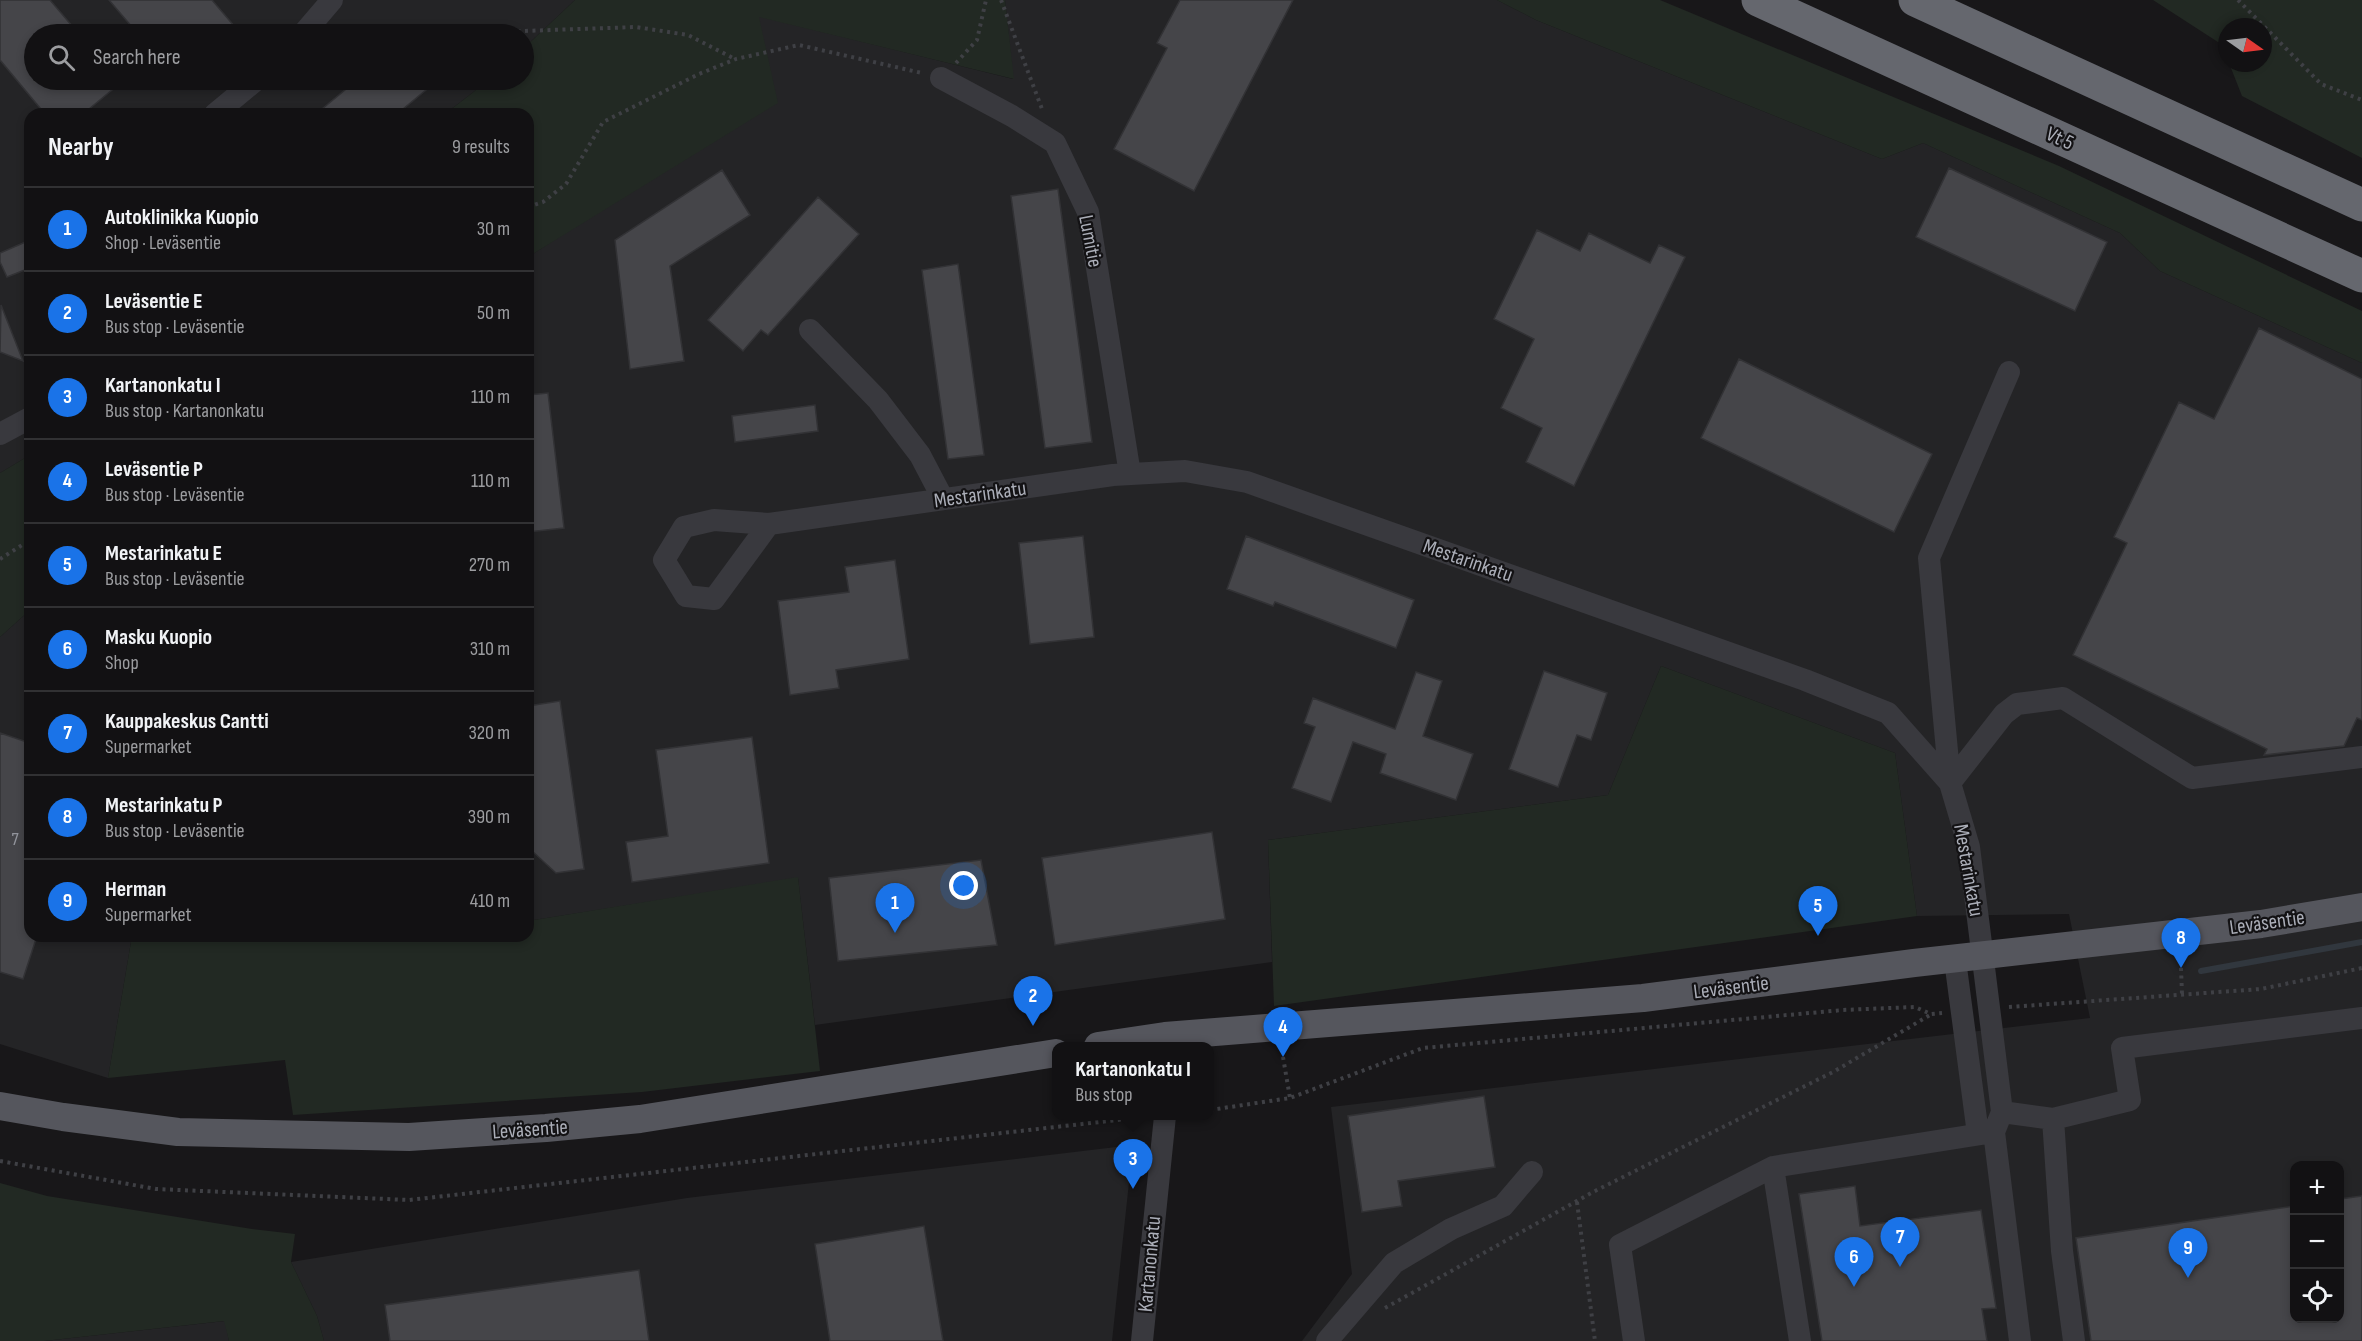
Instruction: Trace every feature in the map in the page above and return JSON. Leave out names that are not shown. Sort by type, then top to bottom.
[{"type":"highway","name":"Vt 5","points":[[1758,0],[2362,276]]},
{"type":"highway","points":[[1915,0],[2362,205]]},
{"type":"main road","name":"Leväsentie","points":[[1165,1041],[1643,998],[2261,924],[2362,907]]},
{"type":"main road","name":"Leväsentie","points":[[0,1106],[63,1118],[178,1132],[409,1137],[640,1119],[1052,1054]]},
{"type":"street","points":[[312,24],[332,0]]},
{"type":"street","points":[[941,78],[1012,116],[1055,143]]},
{"type":"street","points":[[222,108],[244,90]]},
{"type":"street","name":"Lumitie","points":[[1055,143],[1088,212],[1130,474]]},
{"type":"street","points":[[810,330],[878,400],[920,455],[943,500]]},
{"type":"street","points":[[1950,783],[1929,558],[2009,372]]},
{"type":"street","points":[[0,435],[24,421]]},
{"type":"street","name":"Mestarinkatu","points":[[769,524],[714,599],[687,596],[664,560],[684,527],[714,520],[769,524],[1130,474],[1185,471],[1247,482],[1805,680],[1888,713],[1950,783],[1969,847],[1968,958]]},
{"type":"street","points":[[1950,783],[2004,714],[2018,704],[2063,698],[2192,778],[2362,757]]},
{"type":"street","points":[[1968,958],[1989,1008],[1992,1126],[2020,1341]]},
{"type":"street","points":[[1968,958],[1961,1011],[1992,1126]]},
{"type":"street","points":[[1634,1341],[1620,1245],[1773,1167],[1992,1126],[2053,1119],[2130,1100],[2122,1048],[2362,1018]]},
{"type":"street","points":[[2053,1119],[2062,1251],[2074,1341]]},
{"type":"street","name":"Kartanonkatu","points":[[1142,1341],[1165,1120]]},
{"type":"street","points":[[1773,1167],[1800,1341]]},
{"type":"street","points":[[1327,1341],[1394,1263],[1451,1229],[1503,1206],[1532,1172]]},
{"type":"path","points":[[534,205],[543,202],[566,184],[603,122],[699,74],[736,59],[799,45],[941,78],[977,40],[986,0]]},
{"type":"path","points":[[1001,0],[1055,143]]},
{"type":"path","points":[[2238,0],[2321,84],[2362,100]]},
{"type":"path","points":[[534,31],[636,27],[688,35],[736,59]]},
{"type":"path","points":[[0,559],[24,544]]},
{"type":"path","points":[[2181,968],[2182,994]]},
{"type":"path","points":[[1989,1008],[2261,989],[2362,968]]},
{"type":"path","points":[[1214,1109],[1290,1098],[1423,1048],[1843,1010],[1915,1007],[1931,1014]]},
{"type":"path","points":[[1382,1310],[1577,1202],[1833,1072],[1931,1014],[1961,1011]]},
{"type":"path","points":[[1283,1057],[1290,1098]]},
{"type":"path","points":[[0,1161],[156,1189],[409,1200],[1119,1120]]},
{"type":"path","points":[[1577,1202],[1595,1341]]},
{"type":"shaded area","points":[[0,0],[575,0],[534,39],[534,24],[24,24],[24,90],[476,90],[453,108],[24,108],[24,459],[0,473]]},
{"type":"shaded area","points":[[575,0],[1005,0],[1014,79],[759,17],[778,103],[534,253],[534,108],[453,108],[476,90],[534,90],[534,39]]},
{"type":"shaded area","points":[[1005,0],[1497,0],[1536,20],[1882,159],[1923,143],[2120,233],[2160,271],[2362,363],[2362,1341],[1302,1341],[1352,1274],[1331,1107],[2090,1018],[2069,914],[1917,916],[1895,753],[1661,666],[1608,795],[1268,840],[1272,962],[815,1025],[798,878],[534,920],[534,253],[587,219],[758,16],[1013,79]]},
{"type":"shaded area","points":[[1497,0],[1660,0],[2059,166],[2362,311],[2362,363],[2160,271],[2120,233],[1923,143],[1882,159],[1536,20]]},
{"type":"shaded area","points":[[2153,0],[2362,0],[2362,158],[2242,96],[2233,72],[2272,72],[2272,18],[2218,18],[2218,42]]},
{"type":"shaded area","points":[[24,459],[24,615],[0,637],[0,473]]},
{"type":"shaded area","points":[[24,615],[24,942],[131,942],[108,1078],[0,1044],[0,637]]},
{"type":"shaded area","points":[[1661,666],[1895,753],[1917,916],[1274,1006],[1268,840],[1608,795]]},
{"type":"shaded area","points":[[798,877],[820,1071],[642,1092],[293,1115],[285,1060],[108,1078],[131,942],[534,942],[534,920]]},
{"type":"shaded area","points":[[1133,1145],[1112,1341],[324,1341],[317,1316],[291,1262],[687,1198]]},
{"type":"shaded area","points":[[0,1183],[47,1196],[295,1234],[291,1262],[317,1316],[324,1341],[229,1341],[224,1321],[44,1341],[0,1341]]},
{"type":"shaded area","points":[[225,1321],[229,1341],[44,1341]]},
{"type":"building","points":[[0,0],[50,0],[70,24],[24,24],[24,89],[0,60]]},
{"type":"building","points":[[109,0],[212,0],[232,24],[129,24]]},
{"type":"building","points":[[1180,0],[1293,0],[1194,191],[1114,149],[1167,48],[1157,43]]},
{"type":"building","points":[[25,90],[112,90],[90,108],[40,108]]},
{"type":"building","points":[[345,90],[426,90],[404,108],[323,108]]},
{"type":"building","points":[[1949,168],[2107,242],[2075,311],[1916,237]]},
{"type":"building","points":[[722,170],[750,215],[670,266],[684,361],[630,369],[615,240]]},
{"type":"building","points":[[1058,189],[1092,442],[1045,448],[1011,196]]},
{"type":"building","points":[[818,197],[859,234],[768,335],[761,330],[743,351],[708,320]]},
{"type":"building","points":[[1537,230],[1580,251],[1589,233],[1650,263],[1659,245],[1685,257],[1574,486],[1526,462],[1542,428],[1501,408],[1534,339],[1494,319]]},
{"type":"building","points":[[24,243],[24,270],[7,277],[0,262],[0,253]]},
{"type":"building","points":[[958,264],[984,455],[948,459],[922,270]]},
{"type":"building","points":[[1,305],[23,361],[0,352]]},
{"type":"building","points":[[2259,328],[2362,379],[2362,720],[2357,718],[2344,746],[2264,755],[2267,749],[2073,655],[2127,543],[2114,537],[2179,402],[2214,419]]},
{"type":"building","points":[[1739,359],[1932,454],[1894,532],[1701,438]]},
{"type":"building","points":[[548,393],[564,528],[534,531],[534,394]]},
{"type":"building","points":[[815,405],[818,431],[735,442],[732,416]]},
{"type":"building","points":[[1083,536],[1094,637],[1030,644],[1019,543]]},
{"type":"building","points":[[1246,536],[1414,600],[1396,648],[1275,602],[1273,606],[1227,589]]},
{"type":"building","points":[[895,560],[909,659],[836,670],[839,688],[790,695],[778,601],[849,592],[845,567]]},
{"type":"building","points":[[1544,671],[1607,693],[1591,740],[1577,735],[1558,787],[1509,769]]},
{"type":"building","points":[[1416,672],[1442,681],[1423,736],[1473,754],[1456,800],[1380,773],[1386,754],[1353,742],[1331,802],[1292,788],[1315,727],[1304,723],[1313,698],[1395,729]]},
{"type":"building","points":[[560,701],[584,869],[556,873],[534,853],[534,705]]},
{"type":"building","points":[[0,733],[24,741],[24,942],[35,942],[23,979],[0,972]]},
{"type":"building","points":[[752,737],[769,863],[632,882],[626,842],[668,836],[656,750]]},
{"type":"building","points":[[1212,832],[1225,919],[1055,945],[1042,858]]},
{"type":"building","points":[[981,860],[997,945],[838,961],[829,878]]},
{"type":"building","points":[[1484,1096],[1495,1167],[1398,1181],[1402,1206],[1362,1212],[1348,1116]]},
{"type":"building","points":[[1855,1186],[1860,1226],[1981,1210],[1996,1308],[1982,1309],[1987,1341],[1822,1341],[1799,1194]]},
{"type":"building","points":[[2362,1196],[2362,1341],[2091,1341],[2076,1238],[2290,1207],[2290,1323],[2344,1323],[2344,1198]]},
{"type":"building","points":[[924,1226],[943,1341],[830,1341],[815,1244]]},
{"type":"building","points":[[639,1270],[649,1341],[390,1341],[385,1305]]},
{"type":"waterway","points":[[2201,971],[2362,942]]},
{"type":"place","name":"Autoklinikka Kuopio","points":[[895,933]]},
{"type":"place","name":"Mestarinkatu E","points":[[1818,936]]},
{"type":"place","name":"Mestarinkatu P","points":[[2181,968]]},
{"type":"place","name":"Leväsentie E","points":[[1033,1026]]},
{"type":"place","name":"Leväsentie P","points":[[1283,1057]]},
{"type":"place","name":"Kartanonkatu I","points":[[1133,1189]]},
{"type":"place","name":"Kauppakeskus Cantti","points":[[1900,1267]]},
{"type":"place","name":"Herman","points":[[2188,1278]]},
{"type":"place","name":"Masku Kuopio","points":[[1854,1287]]}]
